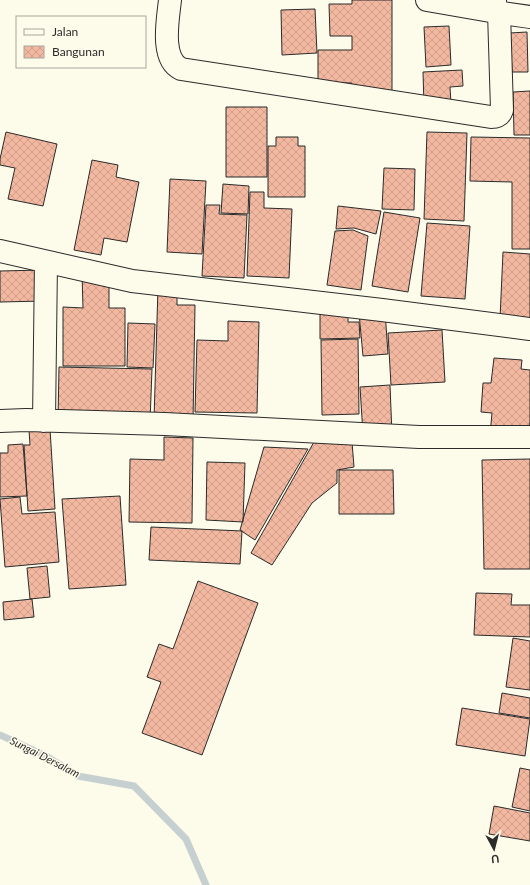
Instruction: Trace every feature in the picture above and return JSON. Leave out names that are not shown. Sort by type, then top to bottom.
[{"type":"street","points":[[170,0],[167,25],[167,45],[173,63],[181,70],[491,117],[497,117],[501,114],[502,110],[497,8]]},
{"type":"street","points":[[427,0],[497,8],[530,17]]},
{"type":"street","points":[[0,251],[132,281],[530,329]]},
{"type":"street","points":[[44,421],[46,262]]},
{"type":"street","points":[[0,421],[165,424],[419,437],[530,437]]},
{"type":"building","points":[[352,0],[392,0],[392,95],[352,94],[352,83],[318,83],[318,50],[352,50],[352,36],[330,36],[329,4],[352,4]]},
{"type":"building","points":[[315,9],[317,53],[282,55],[281,10]]},
{"type":"building","points":[[449,26],[451,65],[426,67],[424,27]]},
{"type":"building","points":[[527,32],[528,72],[512,72],[510,33]]},
{"type":"building","points":[[462,70],[463,86],[450,87],[451,104],[424,105],[423,72]]},
{"type":"building","points":[[530,91],[530,135],[514,135],[513,92]]},
{"type":"building","points":[[226,107],[267,107],[267,177],[226,177]]},
{"type":"building","points":[[6,132],[57,144],[43,206],[8,199],[15,168],[0,165]]},
{"type":"building","points":[[427,132],[467,133],[464,221],[424,219]]},
{"type":"building","points":[[276,137],[298,137],[298,146],[305,146],[305,197],[268,197],[268,146],[276,146]]},
{"type":"building","points":[[471,137],[530,138],[530,249],[512,249],[512,182],[470,181]]},
{"type":"building","points":[[92,160],[118,165],[116,177],[139,182],[127,242],[104,238],[101,255],[74,250]]},
{"type":"building","points":[[384,168],[415,169],[414,210],[382,209]]},
{"type":"building","points":[[170,179],[206,181],[202,254],[167,252]]},
{"type":"building","points":[[223,184],[249,186],[248,214],[221,213]]},
{"type":"building","points":[[250,192],[264,192],[264,208],[292,209],[289,278],[247,276]]},
{"type":"building","points":[[206,205],[220,205],[219,214],[247,215],[244,278],[202,276]]},
{"type":"building","points":[[338,206],[381,211],[376,234],[354,228],[336,229]]},
{"type":"building","points":[[384,212],[420,218],[408,292],[372,286]]},
{"type":"building","points":[[427,223],[470,226],[465,299],[421,296]]},
{"type":"building","points":[[353,230],[368,236],[361,290],[327,285],[335,231]]},
{"type":"building","points":[[503,252],[530,254],[530,321],[500,319]]},
{"type":"building","points":[[43,270],[44,301],[0,302],[0,271]]},
{"type":"building","points":[[82,274],[109,278],[109,308],[125,308],[125,366],[63,366],[63,307],[83,308]]},
{"type":"building","points":[[158,287],[177,288],[177,305],[195,305],[193,421],[154,420]]},
{"type":"building","points":[[320,309],[348,309],[348,322],[359,322],[360,338],[320,339]]},
{"type":"building","points":[[385,311],[388,354],[363,356],[359,313]]},
{"type":"building","points":[[228,321],[259,322],[257,413],[195,412],[197,340],[228,341]]},
{"type":"building","points":[[128,323],[155,324],[153,368],[127,367]]},
{"type":"building","points":[[442,330],[445,382],[391,385],[388,333]]},
{"type":"building","points":[[358,339],[359,414],[322,415],[321,340]]},
{"type":"building","points":[[494,358],[522,360],[521,369],[530,370],[529,436],[490,435],[492,413],[481,412],[483,383],[491,383]]},
{"type":"building","points":[[59,367],[152,369],[150,422],[58,419]]},
{"type":"building","points":[[390,385],[392,435],[363,434],[360,387]]},
{"type":"building","points":[[50,429],[55,509],[28,511],[24,445],[30,445],[29,430]]},
{"type":"building","points":[[164,437],[193,438],[192,523],[129,522],[130,459],[164,460]]},
{"type":"building","points":[[314,442],[352,442],[354,467],[337,470],[337,483],[312,503],[272,565],[251,553]]},
{"type":"building","points":[[23,444],[27,496],[0,497],[0,453],[8,453],[8,445]]},
{"type":"building","points":[[264,447],[308,449],[255,540],[240,530]]},
{"type":"building","points":[[530,459],[530,569],[484,569],[482,460]]},
{"type":"building","points":[[207,462],[245,463],[243,522],[206,520]]},
{"type":"building","points":[[339,470],[393,470],[394,514],[339,514]]},
{"type":"building","points":[[120,496],[126,585],[69,589],[62,499]]},
{"type":"building","points":[[20,497],[22,514],[55,512],[59,562],[5,567],[0,499]]},
{"type":"building","points":[[151,527],[242,531],[240,564],[149,560]]},
{"type":"building","points":[[47,566],[50,597],[30,599],[27,568]]},
{"type":"building","points":[[198,581],[258,603],[202,755],[142,733],[161,682],[147,677],[159,644],[173,649]]},
{"type":"building","points":[[476,593],[512,594],[511,605],[530,605],[530,637],[474,635]]},
{"type":"building","points":[[32,599],[34,617],[4,620],[3,602]]},
{"type":"building","points":[[513,638],[530,641],[530,690],[506,687]]},
{"type":"building","points":[[502,693],[530,698],[530,718],[499,713]]},
{"type":"building","points":[[462,708],[530,719],[525,756],[456,745]]},
{"type":"building","points":[[520,768],[530,770],[530,811],[512,807]]},
{"type":"building","points":[[494,806],[530,813],[530,841],[489,834]]},
{"type":"waterway","name":"Sungai Dersalam","points":[[0,735],[46,756],[78,776],[134,786],[186,839],[206,885]]}]
